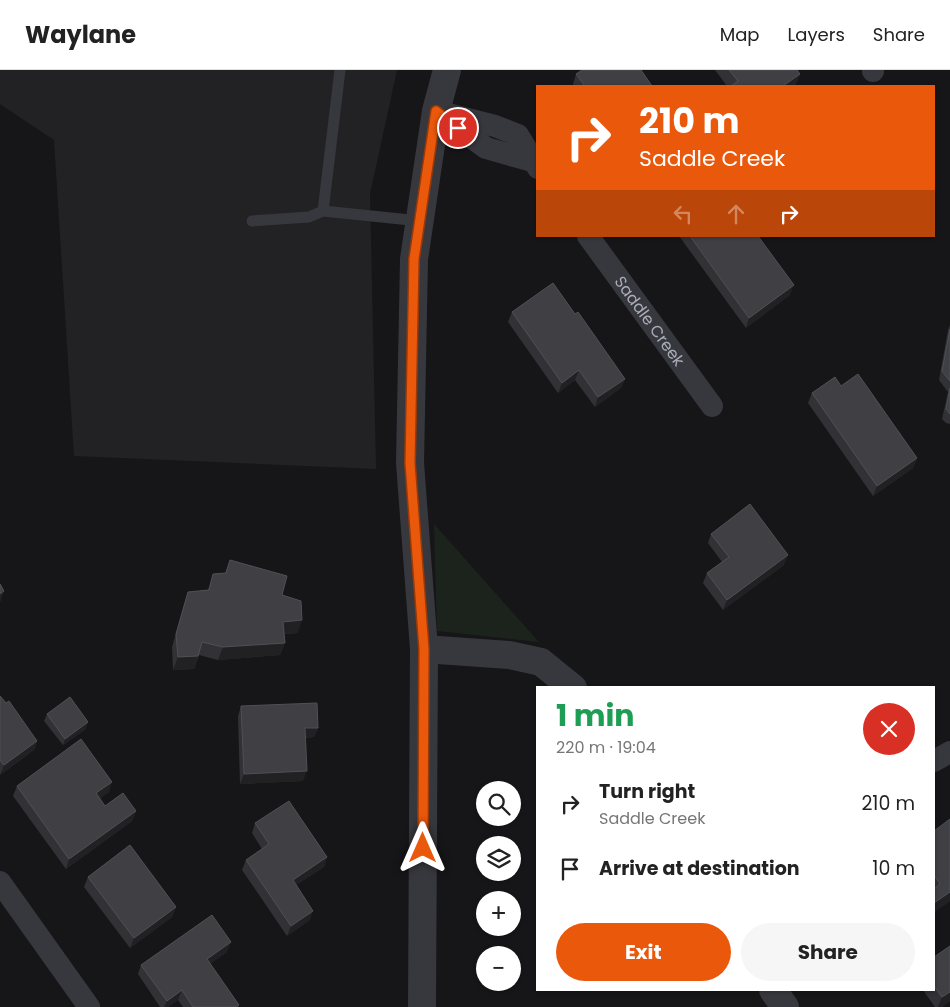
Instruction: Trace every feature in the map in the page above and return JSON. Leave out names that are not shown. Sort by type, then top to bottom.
[{"type":"street","points":[[422,1007],[424,649],[410,463],[414,259],[436,111],[447,70]]},
{"type":"street","points":[[436,111],[495,126],[518,135],[535,165]]},
{"type":"street","name":"Saddle Creek","points":[[589,237],[712,406]]},
{"type":"street","points":[[424,649],[509,655],[540,662],[570,686]]},
{"type":"street","points":[[935,760],[950,752]]},
{"type":"street","points":[[0,882],[89,1007]]},
{"type":"street","points":[[773,991],[785,1007]]},
{"type":"lane","points":[[323,211],[340,70]]},
{"type":"lane","points":[[252,221],[309,217],[323,211],[420,221]]},
{"type":"shaded area","points":[[0,70],[397,70],[370,194],[376,469],[74,456],[54,140],[0,104]]},
{"type":"shaded area","points":[[434,524],[539,642],[437,631]]},
{"type":"building","points":[[582,70],[641,70],[651,85],[584,85],[576,74]]},
{"type":"building","points":[[729,70],[797,70],[800,74],[784,85],[732,85],[738,81]]},
{"type":"building","points":[[691,237],[759,237],[794,285],[749,318]]},
{"type":"building","points":[[553,283],[575,314],[578,312],[625,379],[598,397],[579,370],[562,383],[512,312]]},
{"type":"building","points":[[950,329],[950,381],[942,371]]},
{"type":"building","points":[[858,374],[917,458],[877,486],[812,393],[835,377],[841,386]]},
{"type":"building","points":[[950,388],[950,414],[946,409]]},
{"type":"building","points":[[750,504],[788,555],[727,600],[707,573],[729,557],[711,534]]},
{"type":"building","points":[[230,560],[287,576],[282,595],[301,601],[302,620],[283,622],[285,643],[223,647],[202,642],[198,656],[178,657],[176,634],[188,592],[209,590],[213,574],[226,573]]},
{"type":"building","points":[[0,584],[4,591],[0,594]]},
{"type":"building","points":[[0,696],[6,703],[9,701],[37,741],[4,765],[0,760]]},
{"type":"building","points":[[70,697],[88,722],[65,739],[47,714]]},
{"type":"building","points":[[317,703],[318,728],[305,728],[307,771],[244,774],[241,706]]},
{"type":"building","points":[[81,739],[112,782],[96,793],[105,806],[123,793],[136,811],[69,859],[17,786]]},
{"type":"building","points":[[289,801],[327,857],[293,880],[313,911],[291,926],[246,860],[269,844],[255,823]]},
{"type":"building","points":[[950,819],[950,892],[935,902],[935,888],[940,884],[935,876],[935,830]]},
{"type":"building","points":[[130,845],[176,907],[134,938],[88,877]]},
{"type":"building","points":[[212,915],[231,942],[207,959],[239,1005],[236,1007],[193,1007],[182,990],[167,1001],[141,965]]},
{"type":"building","points":[[950,946],[950,992],[942,997],[935,987],[935,956]]},
{"type":"route","points":[[423,848],[424,649],[410,463],[414,259],[436,111],[458,128]]}]
